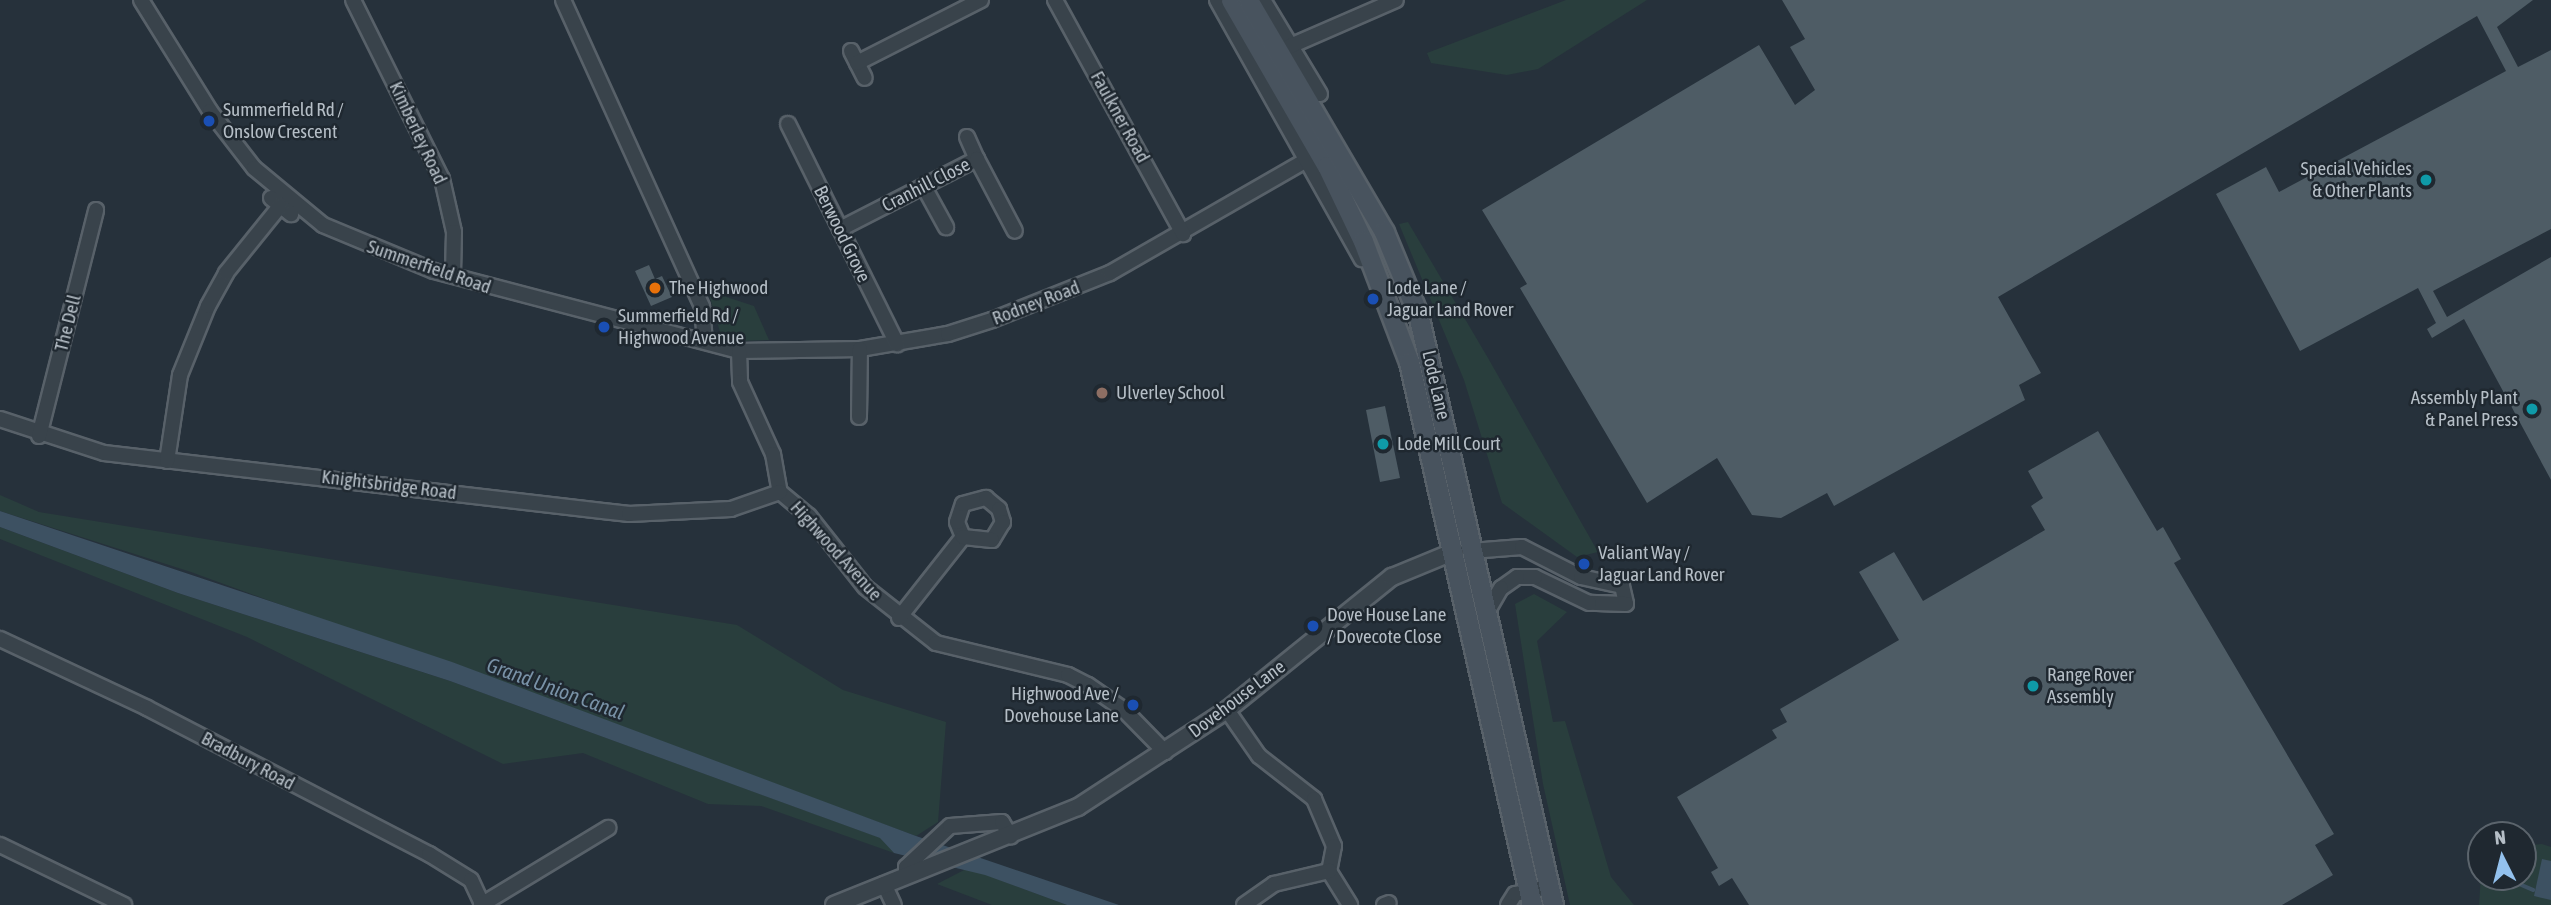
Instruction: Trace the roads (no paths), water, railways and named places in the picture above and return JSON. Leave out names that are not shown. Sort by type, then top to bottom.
[{"type":"main road","name":"Lode Lane","points":[[1231,0],[1278,51],[1372,263],[1409,362],[1463,551],[1486,614],[1541,897]]},
{"type":"main road","name":"Lode Lane","points":[[1248,0],[1384,232],[1418,314],[1463,551],[1541,897]]},
{"type":"street","name":"Summerfield Road","points":[[141,0],[217,120],[254,167],[290,200],[362,245],[676,339],[705,340],[739,351]]},
{"type":"street","name":"Kimberley Road","points":[[353,0],[442,180],[454,232],[453,273]]},
{"type":"street","points":[[563,0],[702,307],[705,340]]},
{"type":"street","points":[[865,78],[854,57],[981,0]]},
{"type":"street","name":"Faulkner Road","points":[[1055,0],[1183,234]]},
{"type":"street","name":"Lode Lane","points":[[1216,0],[1303,152],[1303,162],[1320,177],[1361,257],[1372,263]]},
{"type":"street","points":[[1263,0],[1278,51],[1320,94]]},
{"type":"street","points":[[1278,51],[1396,0]]},
{"type":"street","name":"Berwood Grove","points":[[788,124],[897,344]]},
{"type":"street","points":[[967,137],[977,159]]},
{"type":"street","name":"Cranhill Close","points":[[840,229],[977,159],[1015,231]]},
{"type":"street","name":"Rodney Road","points":[[739,351],[860,349],[948,334],[1055,297],[1183,234],[1303,162]]},
{"type":"street","points":[[924,187],[946,227]]},
{"type":"street","points":[[167,461],[180,375],[208,306],[226,272],[281,206]]},
{"type":"street","name":"The Dell","points":[[39,436],[96,210]]},
{"type":"street","points":[[859,417],[860,349]]},
{"type":"street","name":"Highwood Avenue","points":[[739,351],[740,382],[773,454],[780,492],[899,618],[953,649],[1068,674],[1124,710],[1165,752]]},
{"type":"street","name":"Knightsbridge Road","points":[[0,419],[39,436],[167,461],[629,514],[732,509],[780,492]]},
{"type":"street","points":[[899,618],[962,537]]},
{"type":"street","points":[[1463,551],[1522,547],[1581,577],[1622,586],[1626,604],[1589,603],[1535,576],[1517,577],[1501,588],[1486,614]]},
{"type":"street","name":"Dovehouse Lane","points":[[834,905],[1012,837],[1078,807],[1227,710],[1392,577],[1463,551]]},
{"type":"street","name":"Bradbury Road","points":[[0,639],[147,708],[429,854],[471,880],[481,903]]},
{"type":"street","points":[[1227,710],[1259,756],[1314,799],[1334,846],[1329,871],[1350,905]]},
{"type":"street","points":[[906,876],[906,867],[920,858],[946,828],[1002,822],[1012,837]]},
{"type":"street","points":[[481,903],[519,885],[608,828]]},
{"type":"street","points":[[0,845],[124,905]]},
{"type":"street","points":[[1253,902],[1274,884],[1329,871]]},
{"type":"street","points":[[884,884],[894,905]]},
{"type":"street","points":[[1508,905],[1515,894],[1541,897]]},
{"type":"water","points":[[0,511],[452,662],[916,836],[1119,905],[1067,905],[985,875],[894,853],[880,838],[450,681],[178,593],[0,527]]},
{"type":"water","points":[[2542,859],[2551,861],[2551,900],[2534,896]]},
{"type":"place","name":"Summerfield Rd / Onslow Crescent","points":[[209,121]]},
{"type":"place","name":"Special Vehicles & Other Plants","points":[[2426,180]]},
{"type":"place","name":"The Highwood","points":[[655,288]]},
{"type":"place","name":"Lode Lane / Jaguar Land Rover","points":[[1373,299]]},
{"type":"place","name":"Summerfield Rd / Highwood Avenue","points":[[604,327]]},
{"type":"place","name":"Ulverley School","points":[[1102,393]]},
{"type":"place","name":"Assembly Plant & Panel Press","points":[[2532,409]]},
{"type":"place","name":"Lode Mill Court","points":[[1383,444]]},
{"type":"place","name":"Valiant Way / Jaguar Land Rover","points":[[1584,564]]},
{"type":"place","name":"Dove House Lane / Dovecote Close","points":[[1313,626]]},
{"type":"place","name":"Range Rover Assembly","points":[[2033,686]]},
{"type":"place","name":"Highwood Ave / Dovehouse Lane","points":[[1133,705]]},
{"type":"water label","name":"Grand Union Canal","points":[[556,688]]}]
